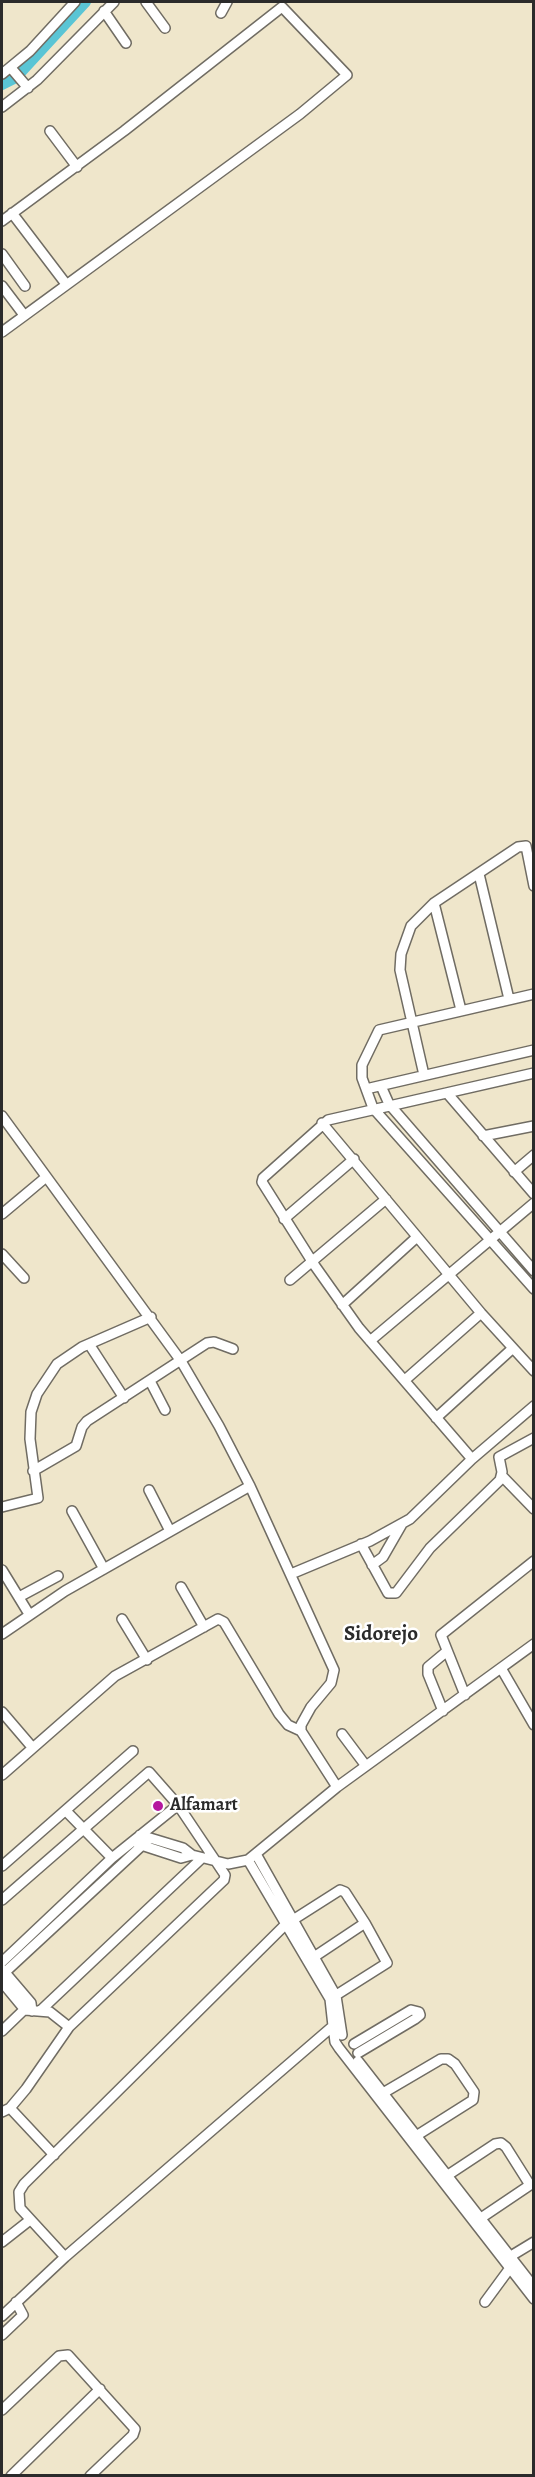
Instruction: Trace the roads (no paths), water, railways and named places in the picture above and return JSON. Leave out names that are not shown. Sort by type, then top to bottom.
[{"type":"street","points":[[2,74],[11,69],[30,51],[75,2]]},
{"type":"street","points":[[2,107],[114,2]]},
{"type":"street","points":[[146,2],[165,28]]},
{"type":"street","points":[[222,13],[227,2]]},
{"type":"street","points":[[2,221],[76,167],[279,4],[346,73],[347,78],[2,332]]},
{"type":"street","points":[[105,11],[126,43]]},
{"type":"street","points":[[11,69],[26,86]]},
{"type":"street","points":[[50,131],[76,167]]},
{"type":"street","points":[[12,213],[66,284]]},
{"type":"street","points":[[2,254],[25,286]]},
{"type":"street","points":[[2,286],[24,315]]},
{"type":"street","points":[[424,1075],[414,1022],[400,970],[401,954],[411,926],[434,903],[479,874],[506,853],[530,846],[534,886]]},
{"type":"street","points":[[479,874],[509,999]]},
{"type":"street","points":[[434,903],[460,1010]]},
{"type":"street","points":[[534,994],[460,1010],[376,1033],[362,1065],[366,1089],[373,1108],[534,1289]]},
{"type":"street","points":[[366,1089],[534,1050]]},
{"type":"street","points":[[472,1458],[370,1341],[342,1305],[284,1219],[264,1186],[263,1178],[322,1123],[389,1104],[534,1073]]},
{"type":"street","points":[[381,1086],[389,1104],[534,1271]]},
{"type":"street","points":[[447,1093],[534,1194]]},
{"type":"street","points":[[2,1116],[45,1178],[149,1314],[181,1361],[219,1426],[250,1486],[334,1670],[331,1683],[302,1720],[301,1731]]},
{"type":"street","points":[[322,1123],[481,1313],[534,1371]]},
{"type":"street","points":[[483,1136],[534,1126]]},
{"type":"street","points":[[514,1172],[534,1155]]},
{"type":"street","points":[[284,1219],[354,1159]]},
{"type":"street","points":[[2,1214],[45,1178]]},
{"type":"street","points":[[290,1280],[386,1199]]},
{"type":"street","points":[[370,1341],[534,1203]]},
{"type":"street","points":[[342,1305],[417,1237]]},
{"type":"street","points":[[2,1254],[24,1278]]},
{"type":"street","points":[[405,1380],[481,1313]]},
{"type":"street","points":[[2,1507],[38,1498],[30,1439],[31,1412],[38,1394],[57,1364],[90,1344],[149,1314]]},
{"type":"street","points":[[33,1471],[76,1446],[82,1427],[87,1421],[207,1343],[214,1342],[233,1349]]},
{"type":"street","points":[[90,1344],[124,1398]]},
{"type":"street","points":[[436,1418],[513,1348]]},
{"type":"street","points":[[150,1381],[165,1410]]},
{"type":"street","points":[[291,1574],[403,1523],[427,1505],[472,1458],[534,1406]]},
{"type":"street","points":[[500,1457],[534,1438]]},
{"type":"street","points":[[491,1442],[500,1457],[502,1476],[534,1509]]},
{"type":"street","points":[[361,1544],[388,1593],[396,1593],[430,1548],[502,1476]]},
{"type":"street","points":[[2,1634],[65,1591],[250,1486]]},
{"type":"street","points":[[148,1490],[170,1532]]},
{"type":"street","points":[[72,1511],[104,1569]]},
{"type":"street","points":[[372,1565],[383,1557],[403,1523]]},
{"type":"street","points":[[465,1695],[441,1635],[444,1630],[534,1561]]},
{"type":"street","points":[[2,1570],[29,1614]]},
{"type":"street","points":[[19,1597],[58,1576]]},
{"type":"street","points":[[181,1587],[204,1627]]},
{"type":"street","points":[[122,1619],[147,1660]]},
{"type":"street","points":[[2,1772],[112,1678],[221,1619],[279,1714],[288,1725],[301,1731],[337,1787]]},
{"type":"street","points":[[141,1840],[183,1859],[192,1856],[233,1864],[252,1857],[337,1787],[534,1644]]},
{"type":"street","points":[[443,1710],[428,1667],[446,1652]]},
{"type":"street","points":[[501,1668],[534,1725]]},
{"type":"street","points":[[2,1712],[32,1748]]},
{"type":"street","points":[[342,1734],[366,1766]]},
{"type":"street","points":[[2,1866],[133,1751]]},
{"type":"street","points":[[2,1900],[149,1772],[178,1805],[225,1875],[224,1880],[69,2027],[26,2089],[6,2110],[54,2155]]},
{"type":"street","points":[[2,1962],[178,1805]]},
{"type":"street","points":[[66,1811],[112,1858]]},
{"type":"street","points":[[69,2027],[50,2012],[32,2009],[2,1975],[104,1872],[112,1858],[141,1840],[173,1845],[186,1850],[192,1856]]},
{"type":"street","points":[[170,1855],[173,1845]]},
{"type":"street","points":[[252,1857],[333,1997]]},
{"type":"street","points":[[2,2031],[32,2009],[202,1858]]},
{"type":"street","points":[[65,2257],[20,2208],[19,2192],[289,1923],[340,1890],[345,1892],[365,1923],[387,1963],[333,1997]]},
{"type":"street","points":[[289,1923],[314,1958],[333,1997],[335,2042],[356,2056]]},
{"type":"street","points":[[314,1958],[365,1923]]},
{"type":"street","points":[[411,2010],[419,2012],[420,2015],[416,2019],[356,2056],[411,2010]]},
{"type":"street","points":[[336,2032],[356,2056],[379,2096],[534,2299]]},
{"type":"street","points":[[2,2316],[65,2257],[336,2032]]},
{"type":"street","points":[[379,2096],[441,2059],[448,2059],[455,2064],[474,2092],[473,2100],[416,2136]]},
{"type":"street","points":[[379,2096],[416,2136],[443,2178],[481,2218],[508,2262],[534,2287]]},
{"type":"street","points":[[443,2178],[495,2144],[501,2143],[506,2147],[530,2185],[481,2218]]},
{"type":"street","points":[[2,2242],[30,2220]]},
{"type":"street","points":[[485,2302],[508,2262],[534,2242]]},
{"type":"street","points":[[2,2335],[23,2315],[16,2302]]},
{"type":"street","points":[[2,2410],[63,2354],[68,2355],[135,2429],[133,2435],[90,2475]]},
{"type":"street","points":[[11,2475],[100,2389]]},
{"type":"waterway","points":[[2,85],[16,78],[86,2]]},
{"type":"place","name":"Alfamart","points":[[158,1806]]},
{"type":"district","name":"Sidorejo","points":[[381,1635]]}]
